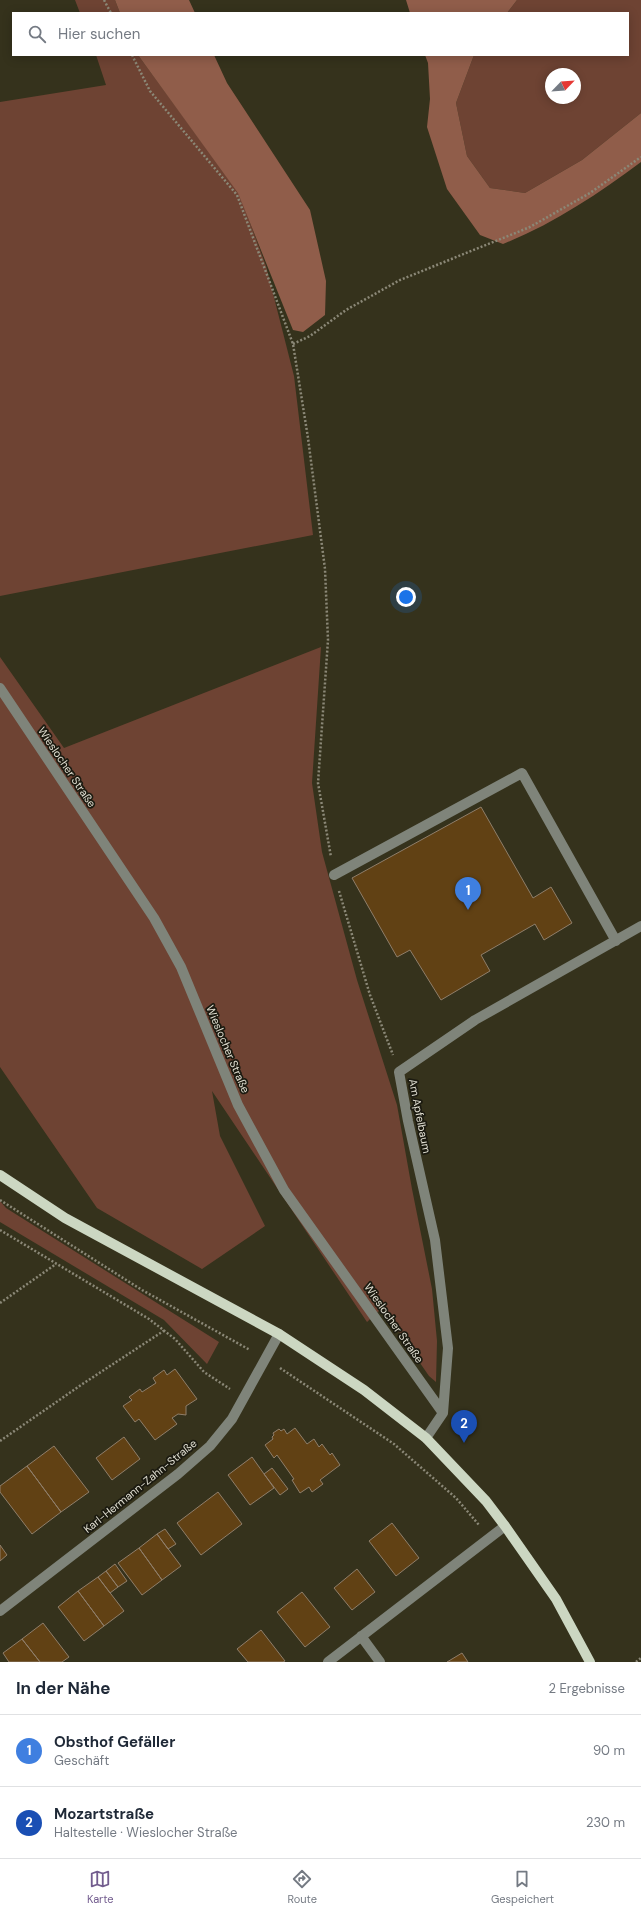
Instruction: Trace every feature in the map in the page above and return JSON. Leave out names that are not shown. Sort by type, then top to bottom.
[{"type":"main road","points":[[0,1175],[66,1218],[279,1334],[364,1390],[426,1438],[481,1495],[505,1526],[556,1599],[590,1662]]},
{"type":"street","name":"Wieslocher Straße","points":[[0,688],[154,918],[181,967],[238,1105],[284,1190],[443,1413]]},
{"type":"street","points":[[334,875],[522,773],[616,941]]},
{"type":"street","name":"Am Apfelbaum","points":[[426,1438],[443,1413],[448,1348],[435,1240],[408,1121],[399,1072],[475,1020],[641,926]]},
{"type":"street","name":"Karl-Hermann-Zahn-Straße","points":[[0,1611],[178,1474],[210,1446],[232,1419],[279,1334]]},
{"type":"street","points":[[328,1662],[505,1526]]},
{"type":"street","points":[[360,1636],[380,1662]]},
{"type":"path","points":[[104,0],[110,12]]},
{"type":"path","points":[[132,56],[150,91],[237,195],[293,344],[308,438],[325,569],[328,640],[318,783],[334,875],[370,995],[399,1072]]},
{"type":"path","points":[[293,344],[310,336],[346,310],[400,280],[530,227],[590,193],[641,158]]},
{"type":"path","points":[[0,1200],[142,1290],[266,1359],[394,1444],[456,1498],[490,1538]]},
{"type":"path","points":[[0,1230],[165,1330],[175,1339],[204,1372],[244,1398]]},
{"type":"path","points":[[0,1303],[56,1264]]},
{"type":"path","points":[[0,1441],[80,1385],[165,1330]]},
{"type":"path","points":[[636,1662],[641,1658]]},
{"type":"shaded area","points":[[75,0],[115,0],[120,12],[80,12]]},
{"type":"shaded area","points":[[115,0],[189,0],[195,12],[120,12]]},
{"type":"shaded area","points":[[406,0],[517,0],[508,12],[410,12]]},
{"type":"shaded area","points":[[517,0],[641,0],[641,113],[582,160],[525,193],[490,188],[467,156],[456,103],[474,56],[629,56],[629,12],[508,12]]},
{"type":"shaded area","points":[[96,56],[139,56],[239,193],[266,266],[294,376],[313,535],[0,596],[0,102],[106,85]]},
{"type":"shaded area","points":[[139,56],[214,56],[227,83],[310,210],[326,281],[325,315],[303,332],[293,330],[238,193]]},
{"type":"shaded area","points":[[425,56],[474,56],[456,103],[467,156],[490,188],[525,193],[582,160],[641,113],[641,162],[575,208],[522,236],[503,244],[480,235],[447,189],[427,127],[430,99],[428,63]]},
{"type":"shaded area","points":[[321,647],[312,783],[322,852],[357,980],[397,1105],[432,1289],[437,1341],[436,1382],[429,1376],[382,1308],[367,1322],[212,1091],[220,1136],[265,1226],[202,1269],[97,1208],[0,1067],[0,657],[64,748]]},
{"type":"shaded area","points":[[0,1201],[6,1208],[219,1342],[207,1364],[164,1320],[0,1222]]},
{"type":"building","points":[[481,807],[533,898],[551,887],[572,923],[544,940],[535,924],[481,955],[490,971],[441,1000],[410,950],[397,957],[352,878]]},
{"type":"building","points":[[175,1369],[197,1399],[186,1406],[186,1415],[178,1414],[172,1418],[177,1424],[155,1440],[139,1419],[135,1422],[123,1406],[132,1400],[129,1397],[140,1389],[142,1392],[156,1383],[153,1378],[164,1370],[167,1375]]},
{"type":"building","points":[[295,1428],[307,1444],[314,1439],[319,1447],[322,1444],[330,1455],[332,1453],[340,1465],[320,1480],[323,1484],[312,1492],[309,1487],[300,1493],[292,1480],[294,1479],[277,1455],[274,1458],[265,1445],[273,1439],[273,1433],[279,1429],[281,1431],[284,1429],[287,1434]]},
{"type":"building","points":[[124,1437],[140,1459],[112,1480],[96,1458]]},
{"type":"building","points":[[54,1446],[89,1492],[61,1512],[27,1466]]},
{"type":"building","points":[[252,1457],[274,1488],[250,1505],[228,1475]]},
{"type":"building","points":[[27,1466],[61,1512],[32,1534],[0,1492],[0,1486]]},
{"type":"building","points":[[272,1468],[288,1489],[280,1495],[264,1474]]},
{"type":"building","points":[[218,1492],[242,1524],[201,1555],[177,1523]]},
{"type":"building","points":[[392,1523],[419,1558],[396,1576],[369,1541]]},
{"type":"building","points":[[165,1529],[176,1544],[168,1549],[157,1534]]},
{"type":"building","points":[[157,1534],[181,1566],[162,1580],[139,1548]]},
{"type":"building","points":[[0,1545],[7,1555],[0,1561]]},
{"type":"building","points":[[139,1548],[162,1580],[142,1595],[118,1563]]},
{"type":"building","points":[[115,1564],[127,1581],[118,1587],[106,1571]]},
{"type":"building","points":[[357,1569],[375,1592],[352,1610],[334,1588]]},
{"type":"building","points":[[106,1571],[118,1587],[110,1593],[98,1577]]},
{"type":"building","points":[[98,1577],[124,1611],[104,1626],[78,1591]]},
{"type":"building","points":[[78,1591],[104,1626],[84,1641],[58,1607]]},
{"type":"building","points":[[302,1592],[330,1627],[305,1647],[277,1612]]},
{"type":"building","points":[[43,1623],[69,1657],[62,1662],[40,1662],[22,1639]]},
{"type":"building","points":[[261,1630],[285,1661],[248,1662],[237,1649]]},
{"type":"building","points":[[22,1639],[40,1662],[9,1662],[3,1653]]},
{"type":"building","points":[[462,1653],[468,1662],[447,1662]]},
{"type":"place","name":"Obsthof Gefäller","points":[[468,910]]},
{"type":"place","name":"Mozartstraße","points":[[464,1443]]}]
